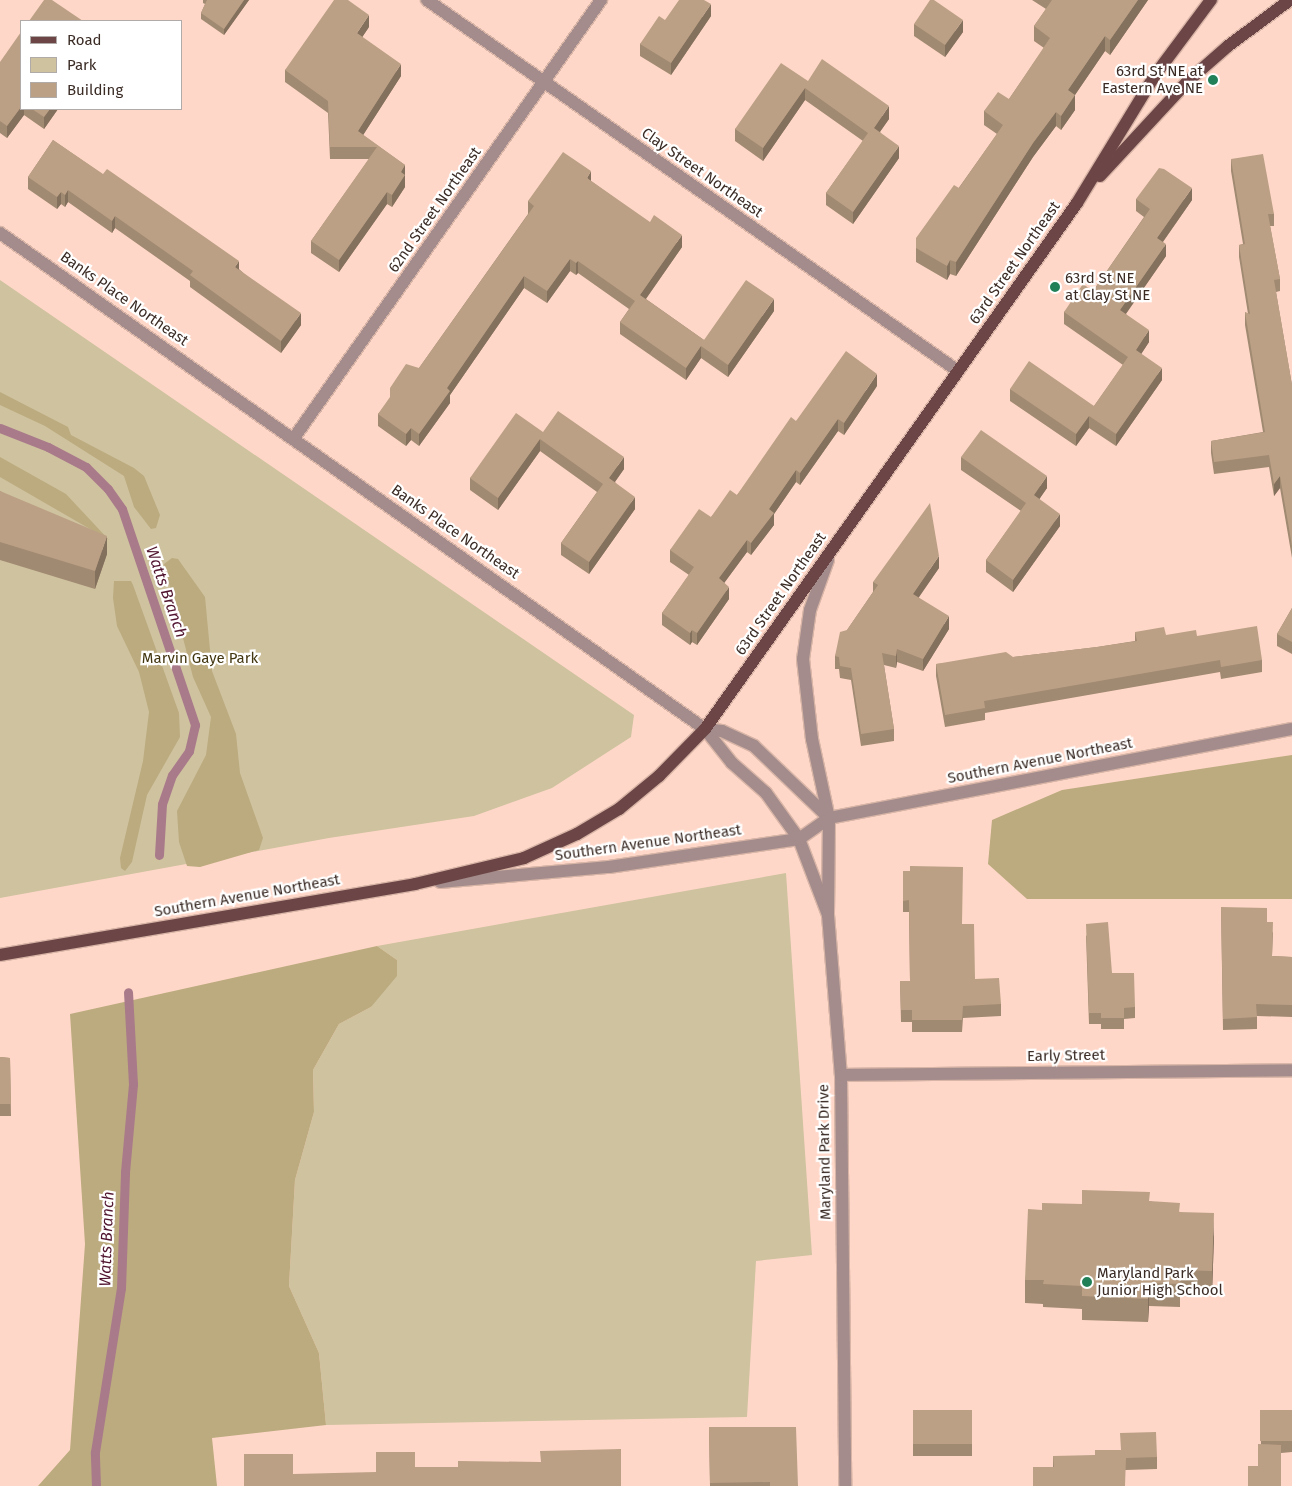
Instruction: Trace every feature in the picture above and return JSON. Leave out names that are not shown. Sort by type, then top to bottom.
[{"type":"main road","name":"63rd Street Northeast","points":[[415,884],[524,858],[577,834],[619,808],[659,776],[705,729],[1077,203],[1155,75],[1211,0]]},
{"type":"main road","name":"63rd Street Northeast","points":[[1077,203],[1187,82],[1228,46],[1290,0]]},
{"type":"main road","name":"Southern Avenue Northeast","points":[[0,955],[415,884]]},
{"type":"street","name":"Clay Street Northeast","points":[[427,0],[958,371]]},
{"type":"street","name":"62nd Street Northeast","points":[[294,438],[601,0]]},
{"type":"street","name":"Banks Place Northeast","points":[[0,232],[705,729],[732,763],[766,793],[799,839],[828,915]]},
{"type":"street","name":"Maryland Park Drive","points":[[833,548],[810,610],[803,659],[812,739],[829,818],[828,915],[841,1075],[845,1486]]},
{"type":"street","points":[[705,729],[722,732],[754,746],[829,818]]},
{"type":"street","name":"Southern Avenue Northeast","points":[[415,884],[609,867],[799,839],[829,818],[1292,729]]},
{"type":"street","name":"Early Street","points":[[841,1075],[1292,1070]]},
{"type":"green space","name":"Marvin Gaye Park","points":[[0,280],[634,715],[631,737],[552,788],[474,816],[329,838],[0,898]]},
{"type":"green space","points":[[0,392],[68,427],[71,435],[134,468],[144,476],[160,515],[156,528],[151,529],[134,507],[124,476],[45,426],[0,405]]},
{"type":"green space","points":[[0,457],[66,494],[109,540],[0,477]]},
{"type":"green space","points":[[172,558],[178,559],[205,597],[212,671],[236,734],[240,773],[263,838],[259,850],[200,867],[187,866],[179,842],[177,811],[206,755],[211,717],[193,677],[164,564]]},
{"type":"green space","points":[[114,581],[131,581],[133,585],[179,713],[180,737],[147,795],[132,862],[125,871],[121,868],[120,858],[143,761],[149,712],[139,672],[117,626],[113,598]]},
{"type":"green space","points":[[1292,755],[1292,899],[1027,899],[988,864],[992,820],[1062,790]]},
{"type":"green space","points":[[786,873],[812,1255],[756,1261],[747,1417],[326,1425],[319,1353],[289,1286],[295,1180],[314,1112],[313,1070],[339,1024],[371,1007],[397,960],[377,946]]},
{"type":"green space","points":[[377,946],[397,960],[397,976],[371,1007],[339,1024],[313,1070],[314,1112],[295,1180],[289,1286],[319,1353],[326,1425],[212,1438],[217,1486],[38,1486],[70,1450],[85,1244],[70,1014]]},
{"type":"building","points":[[44,0],[52,0],[82,20],[30,20]]},
{"type":"building","points":[[207,0],[244,0],[224,29],[201,13]]},
{"type":"building","points":[[334,0],[348,0],[369,15],[357,33],[401,64],[358,131],[405,165],[401,172],[405,175],[392,195],[387,192],[339,260],[311,241],[377,147],[330,147],[328,101],[285,70]]},
{"type":"building","points":[[679,0],[704,0],[711,4],[671,63],[640,44],[659,16],[665,20]]},
{"type":"building","points":[[930,0],[934,0],[963,20],[945,45],[914,24]]},
{"type":"building","points":[[1052,0],[1138,0],[1110,40],[1105,36],[1068,90],[1075,95],[1061,116],[1056,112],[1033,143],[956,262],[950,260],[947,266],[916,248],[916,238],[954,185],[959,188],[1003,125],[984,111],[998,92],[1009,99],[1050,38],[1034,26]]},
{"type":"building","points":[[20,33],[20,108],[7,126],[0,121],[0,62]]},
{"type":"building","points":[[822,59],[889,106],[874,128],[899,146],[853,212],[826,193],[868,133],[805,88],[763,148],[735,129],[781,63],[808,81]]},
{"type":"building","points":[[34,110],[49,110],[44,117]]},
{"type":"building","points":[[53,140],[103,174],[107,169],[156,203],[239,261],[235,267],[301,313],[281,341],[190,275],[193,271],[115,216],[112,221],[68,190],[65,195],[61,192],[57,197],[28,177]]},
{"type":"building","points":[[563,152],[591,171],[587,178],[650,222],[654,215],[682,235],[640,295],[704,340],[746,280],[774,299],[728,365],[701,346],[686,368],[620,322],[635,301],[578,261],[576,263],[570,259],[547,291],[524,276],[447,388],[450,391],[419,434],[411,428],[406,434],[378,414],[390,397],[390,388],[406,364],[419,368],[534,206],[528,201]]},
{"type":"building","points":[[1263,154],[1274,214],[1268,214],[1280,279],[1274,280],[1292,385],[1292,546],[1280,476],[1274,484],[1269,455],[1214,462],[1211,441],[1265,432],[1245,312],[1250,314],[1239,245],[1245,244],[1231,159]]},
{"type":"building","points":[[1159,168],[1164,169],[1192,188],[1157,238],[1166,244],[1120,310],[1149,330],[1136,350],[1162,368],[1116,434],[1089,416],[1076,434],[1010,389],[1029,361],[1094,406],[1128,357],[1064,312],[1083,284],[1093,291],[1150,209],[1136,199]]},
{"type":"building","points":[[846,351],[877,374],[844,423],[838,419],[800,473],[796,470],[769,509],[774,513],[751,543],[747,540],[719,578],[729,587],[697,633],[692,630],[690,633],[662,613],[694,567],[670,550],[699,509],[711,517],[730,490],[737,495],[791,417],[796,421]]},
{"type":"building","points":[[558,411],[624,457],[609,478],[635,497],[589,562],[561,543],[603,484],[540,439],[498,498],[470,478],[516,413],[543,432]]},
{"type":"building","points":[[981,430],[1047,476],[1034,495],[1060,514],[1013,580],[986,560],[1026,503],[961,457]]},
{"type":"building","points":[[0,491],[107,536],[95,571],[0,542]]},
{"type":"building","points":[[930,503],[939,556],[913,594],[949,616],[923,659],[897,649],[896,656],[882,653],[894,729],[861,734],[851,668],[840,666],[839,657],[835,656],[840,632],[847,630],[878,585],[873,582]]},
{"type":"building","points":[[1292,608],[1292,642],[1277,634]]},
{"type":"building","points":[[1257,626],[1262,660],[1221,667],[1220,660],[984,701],[985,708],[945,715],[936,664],[1006,652],[1013,657],[1137,641],[1135,632],[1164,627],[1166,635],[1196,630],[1197,636]]},
{"type":"building","points":[[910,866],[963,867],[962,924],[974,924],[975,979],[999,978],[1001,1004],[963,1006],[962,1020],[912,1020],[912,1010],[901,1010],[900,981],[910,981],[909,900],[903,901],[903,871],[910,871]]},
{"type":"building","points":[[1221,907],[1267,908],[1267,922],[1273,922],[1272,956],[1292,957],[1292,1005],[1256,1004],[1257,1017],[1223,1019]]},
{"type":"building","points":[[1108,922],[1112,973],[1134,973],[1135,1007],[1124,1008],[1124,1018],[1101,1018],[1101,1013],[1089,1013],[1086,924]]},
{"type":"building","points":[[0,1057],[10,1058],[11,1104],[0,1104]]},
{"type":"building","points":[[1082,1190],[1150,1192],[1149,1201],[1180,1203],[1179,1212],[1214,1213],[1212,1271],[1180,1270],[1180,1284],[1149,1283],[1148,1299],[1082,1296],[1082,1286],[1043,1284],[1044,1280],[1025,1280],[1028,1209],[1042,1210],[1042,1203],[1082,1204]]},
{"type":"building","points":[[913,1410],[972,1410],[972,1444],[913,1444]]},
{"type":"building","points":[[1260,1410],[1292,1410],[1292,1441],[1260,1441]]},
{"type":"building","points":[[709,1427],[796,1427],[798,1486],[770,1486],[770,1482],[710,1483]]},
{"type":"building","points":[[1156,1432],[1157,1457],[1126,1458],[1125,1486],[1033,1486],[1033,1467],[1054,1467],[1053,1456],[1095,1455],[1095,1450],[1121,1450],[1120,1433]]},
{"type":"building","points":[[1258,1444],[1281,1445],[1281,1486],[1248,1486],[1248,1466],[1258,1466]]},
{"type":"building","points":[[621,1449],[621,1486],[244,1486],[244,1454],[293,1454],[293,1474],[376,1472],[376,1452],[415,1452],[415,1467],[458,1467],[458,1461],[541,1462],[540,1451]]},
{"type":"waterway","name":"Watts Branch","points":[[0,428],[48,447],[86,467],[108,489],[122,509],[195,725],[189,751],[172,775],[162,804],[159,855]]},
{"type":"waterway","name":"Watts Branch","points":[[96,1486],[95,1452],[121,1288],[125,1172],[133,1084],[128,992]]},
{"type":"place","name":"63rd St NE at Eastern Ave NE","points":[[1213,80]]},
{"type":"place","name":"63rd St NE at Clay St NE","points":[[1055,287]]},
{"type":"place","name":"Maryland Park Junior High School","points":[[1087,1282]]}]
